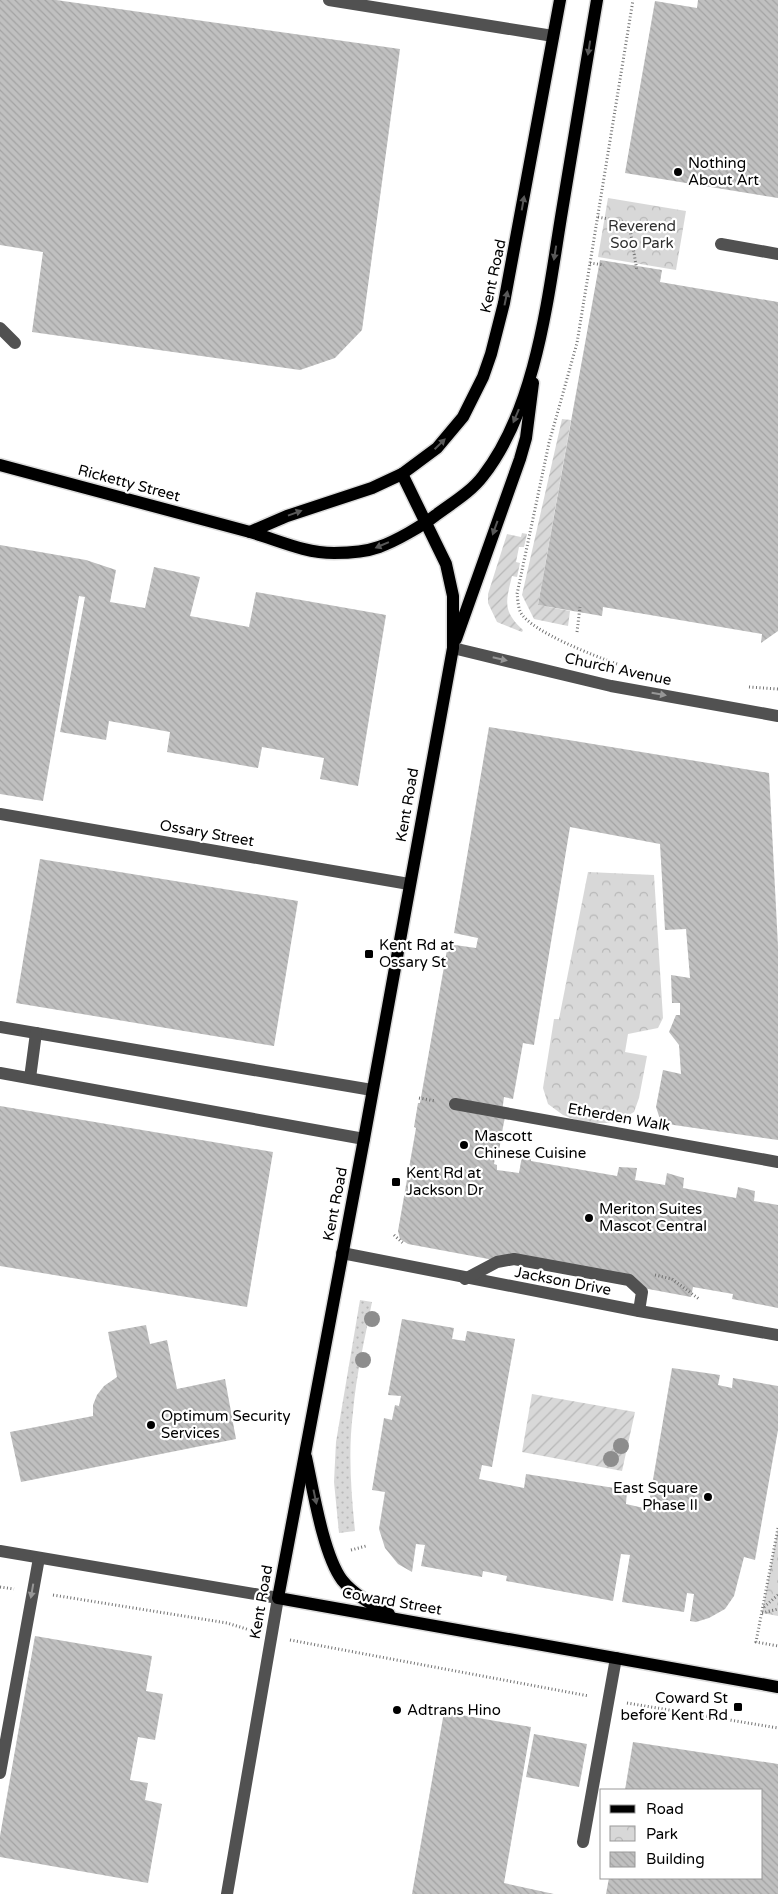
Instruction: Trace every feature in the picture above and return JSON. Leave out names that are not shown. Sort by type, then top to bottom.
[{"type":"main road","name":"Kent Road","points":[[278,1598],[453,648],[454,596],[446,564],[402,474],[437,448],[463,417],[483,377],[491,354],[515,251],[560,0]]},
{"type":"main road","points":[[426,523],[478,482],[498,453],[522,401],[536,353],[547,299],[597,0]]},
{"type":"main road","points":[[453,648],[520,460],[530,414],[536,353]]},
{"type":"main road","name":"Ricketty Street","points":[[0,464],[250,532],[305,551],[332,553],[379,547],[426,523]]},
{"type":"main road","points":[[250,532],[287,516],[372,488],[402,474]]},
{"type":"main road","points":[[305,1450],[330,1556],[342,1580],[358,1596],[400,1619]]},
{"type":"main road","name":"Coward Street","points":[[278,1598],[778,1687]]},
{"type":"street","points":[[329,0],[553,36]]},
{"type":"street","points":[[722,244],[778,254]]},
{"type":"street","points":[[0,328],[15,343]]},
{"type":"street","name":"Church Avenue","points":[[453,648],[611,686],[778,716]]},
{"type":"street","name":"Ossary Street","points":[[0,814],[409,884]]},
{"type":"street","points":[[0,1027],[372,1090]]},
{"type":"street","points":[[30,1078],[36,1033]]},
{"type":"street","points":[[0,1073],[364,1139]]},
{"type":"street","name":"Etherden Walk","points":[[455,1104],[778,1162]]},
{"type":"street","name":"Jackson Drive","points":[[342,1254],[639,1312],[778,1335]]},
{"type":"street","points":[[465,1279],[497,1262],[514,1259],[629,1280],[642,1292],[639,1312]]},
{"type":"street","name":"Coward Street","points":[[0,1551],[278,1598]]},
{"type":"street","points":[[0,1772],[38,1558]]},
{"type":"street","name":"Kent Road","points":[[227,1894],[278,1598]]},
{"type":"street","points":[[583,1842],[616,1658]]},
{"type":"path","points":[[626,666],[616,664],[568,643],[531,624],[520,612],[517,594],[549,443],[577,343],[633,0]]},
{"type":"path","points":[[598,217],[629,224],[637,271]]},
{"type":"path","points":[[590,263],[604,265]]},
{"type":"path","points":[[577,632],[580,607]]},
{"type":"path","points":[[740,686],[778,689]]},
{"type":"path","points":[[778,1531],[756,1642],[778,1646]]},
{"type":"path","points":[[351,1550],[366,1546]]},
{"type":"path","points":[[0,1587],[227,1623]]},
{"type":"path","points":[[763,1608],[778,1595]]},
{"type":"path","points":[[762,1613],[778,1609]]},
{"type":"path","points":[[319,1644],[608,1700],[778,1728]]},
{"type":"green space","name":"Reverend Soo Park","points":[[608,198],[686,211],[676,270],[598,257]]},
{"type":"green space","points":[[562,419],[571,420],[538,605],[570,611],[568,626],[534,619],[522,595]]},
{"type":"green space","points":[[522,533],[527,534],[524,547],[519,547],[516,562],[520,563],[517,577],[512,576],[507,605],[512,617],[523,630],[522,632],[497,622],[488,603],[488,594],[507,534],[521,537]]},
{"type":"green space","points":[[588,872],[654,875],[663,1018],[658,1028],[628,1034],[625,1052],[647,1056],[639,1098],[634,1112],[614,1123],[584,1123],[563,1115],[548,1104],[543,1088],[554,1019],[559,1019]]},
{"type":"green space","points":[[360,1300],[372,1302],[358,1370],[351,1427],[352,1501],[355,1531],[339,1533],[334,1482],[336,1442]]},
{"type":"green space","points":[[532,1394],[635,1412],[622,1471],[522,1452]]},
{"type":"green space","points":[[778,1528],[778,1616],[762,1613]]},
{"type":"building","points":[[0,0],[56,0],[400,49],[362,330],[335,358],[300,370],[32,332],[43,252],[0,245]]},
{"type":"building","points":[[698,0],[778,0],[778,198],[625,173],[655,1],[697,8]]},
{"type":"building","points":[[600,260],[662,270],[660,282],[778,302],[778,631],[761,643],[762,634],[603,607],[602,616],[538,605]]},
{"type":"building","points":[[0,545],[86,560],[116,570],[110,602],[145,608],[154,567],[200,577],[190,616],[249,627],[256,592],[386,615],[358,786],[320,779],[324,758],[262,747],[258,768],[167,752],[170,732],[109,721],[106,740],[60,732],[85,597],[79,596],[43,801],[0,794]]},
{"type":"building","points":[[489,727],[769,773],[778,946],[778,1140],[674,1125],[660,1119],[656,1107],[663,1070],[681,1074],[679,1045],[669,1032],[676,1015],[680,1015],[680,1003],[672,1003],[671,975],[690,978],[686,929],[665,930],[660,844],[570,827],[534,1045],[523,1043],[513,1099],[504,1097],[502,1112],[506,1112],[499,1151],[496,1151],[494,1164],[497,1165],[497,1170],[519,1173],[522,1156],[531,1158],[531,1161],[617,1176],[619,1167],[637,1168],[635,1180],[665,1185],[667,1173],[684,1178],[683,1188],[736,1198],[738,1187],[755,1191],[754,1201],[778,1205],[778,1308],[732,1299],[733,1294],[693,1287],[691,1297],[408,1244],[400,1239],[398,1231],[416,1128],[414,1127],[418,1103],[420,1103],[448,944],[476,948],[478,938],[454,933]]},
{"type":"building","points":[[40,859],[298,901],[274,1046],[16,1003]]},
{"type":"building","points":[[0,1106],[273,1152],[247,1307],[0,1266]]},
{"type":"building","points":[[402,1319],[454,1328],[452,1339],[465,1341],[467,1331],[515,1339],[492,1467],[482,1465],[479,1479],[524,1488],[526,1474],[627,1490],[626,1504],[648,1509],[672,1368],[720,1375],[718,1385],[732,1388],[733,1378],[778,1386],[778,1430],[755,1560],[744,1557],[734,1596],[725,1609],[709,1618],[696,1622],[690,1621],[694,1594],[687,1593],[684,1612],[622,1602],[630,1555],[621,1554],[613,1601],[506,1581],[507,1576],[483,1571],[482,1577],[421,1566],[425,1545],[416,1544],[412,1572],[398,1564],[385,1548],[379,1529],[385,1492],[372,1490],[384,1418],[392,1420],[395,1405],[399,1406],[401,1396],[388,1395]]},
{"type":"building","points":[[146,1325],[150,1344],[167,1340],[177,1389],[225,1379],[236,1439],[21,1482],[10,1432],[93,1416],[93,1405],[97,1395],[104,1386],[117,1377],[108,1332]]},
{"type":"building","points":[[35,1636],[152,1656],[146,1691],[163,1694],[155,1740],[138,1737],[130,1780],[148,1783],[145,1800],[162,1804],[148,1883],[0,1857],[0,1836]]},
{"type":"building","points":[[444,1712],[531,1727],[504,1883],[554,1894],[412,1894]]},
{"type":"building","points":[[534,1734],[587,1744],[579,1787],[526,1777]]},
{"type":"building","points":[[633,1742],[778,1764],[778,1894],[606,1894],[609,1879],[763,1879],[763,1789],[625,1789]]},
{"type":"place","name":"Nothing About Art","points":[[678,172]]},
{"type":"place","name":"Kent Rd at Ossary St","points":[[369,954]]},
{"type":"place","name":"Mascott Chinese Cuisine","points":[[464,1145]]},
{"type":"place","name":"Kent Rd at Jackson Dr","points":[[396,1182]]},
{"type":"place","name":"Meriton Suites Mascot Central","points":[[589,1218]]},
{"type":"place","name":"Optimum Security Services","points":[[151,1425]]},
{"type":"place","name":"East Square Phase II","points":[[708,1497]]},
{"type":"place","name":"Coward St before Kent Rd","points":[[738,1707]]},
{"type":"place","name":"Adtrans Hino","points":[[397,1710]]}]
